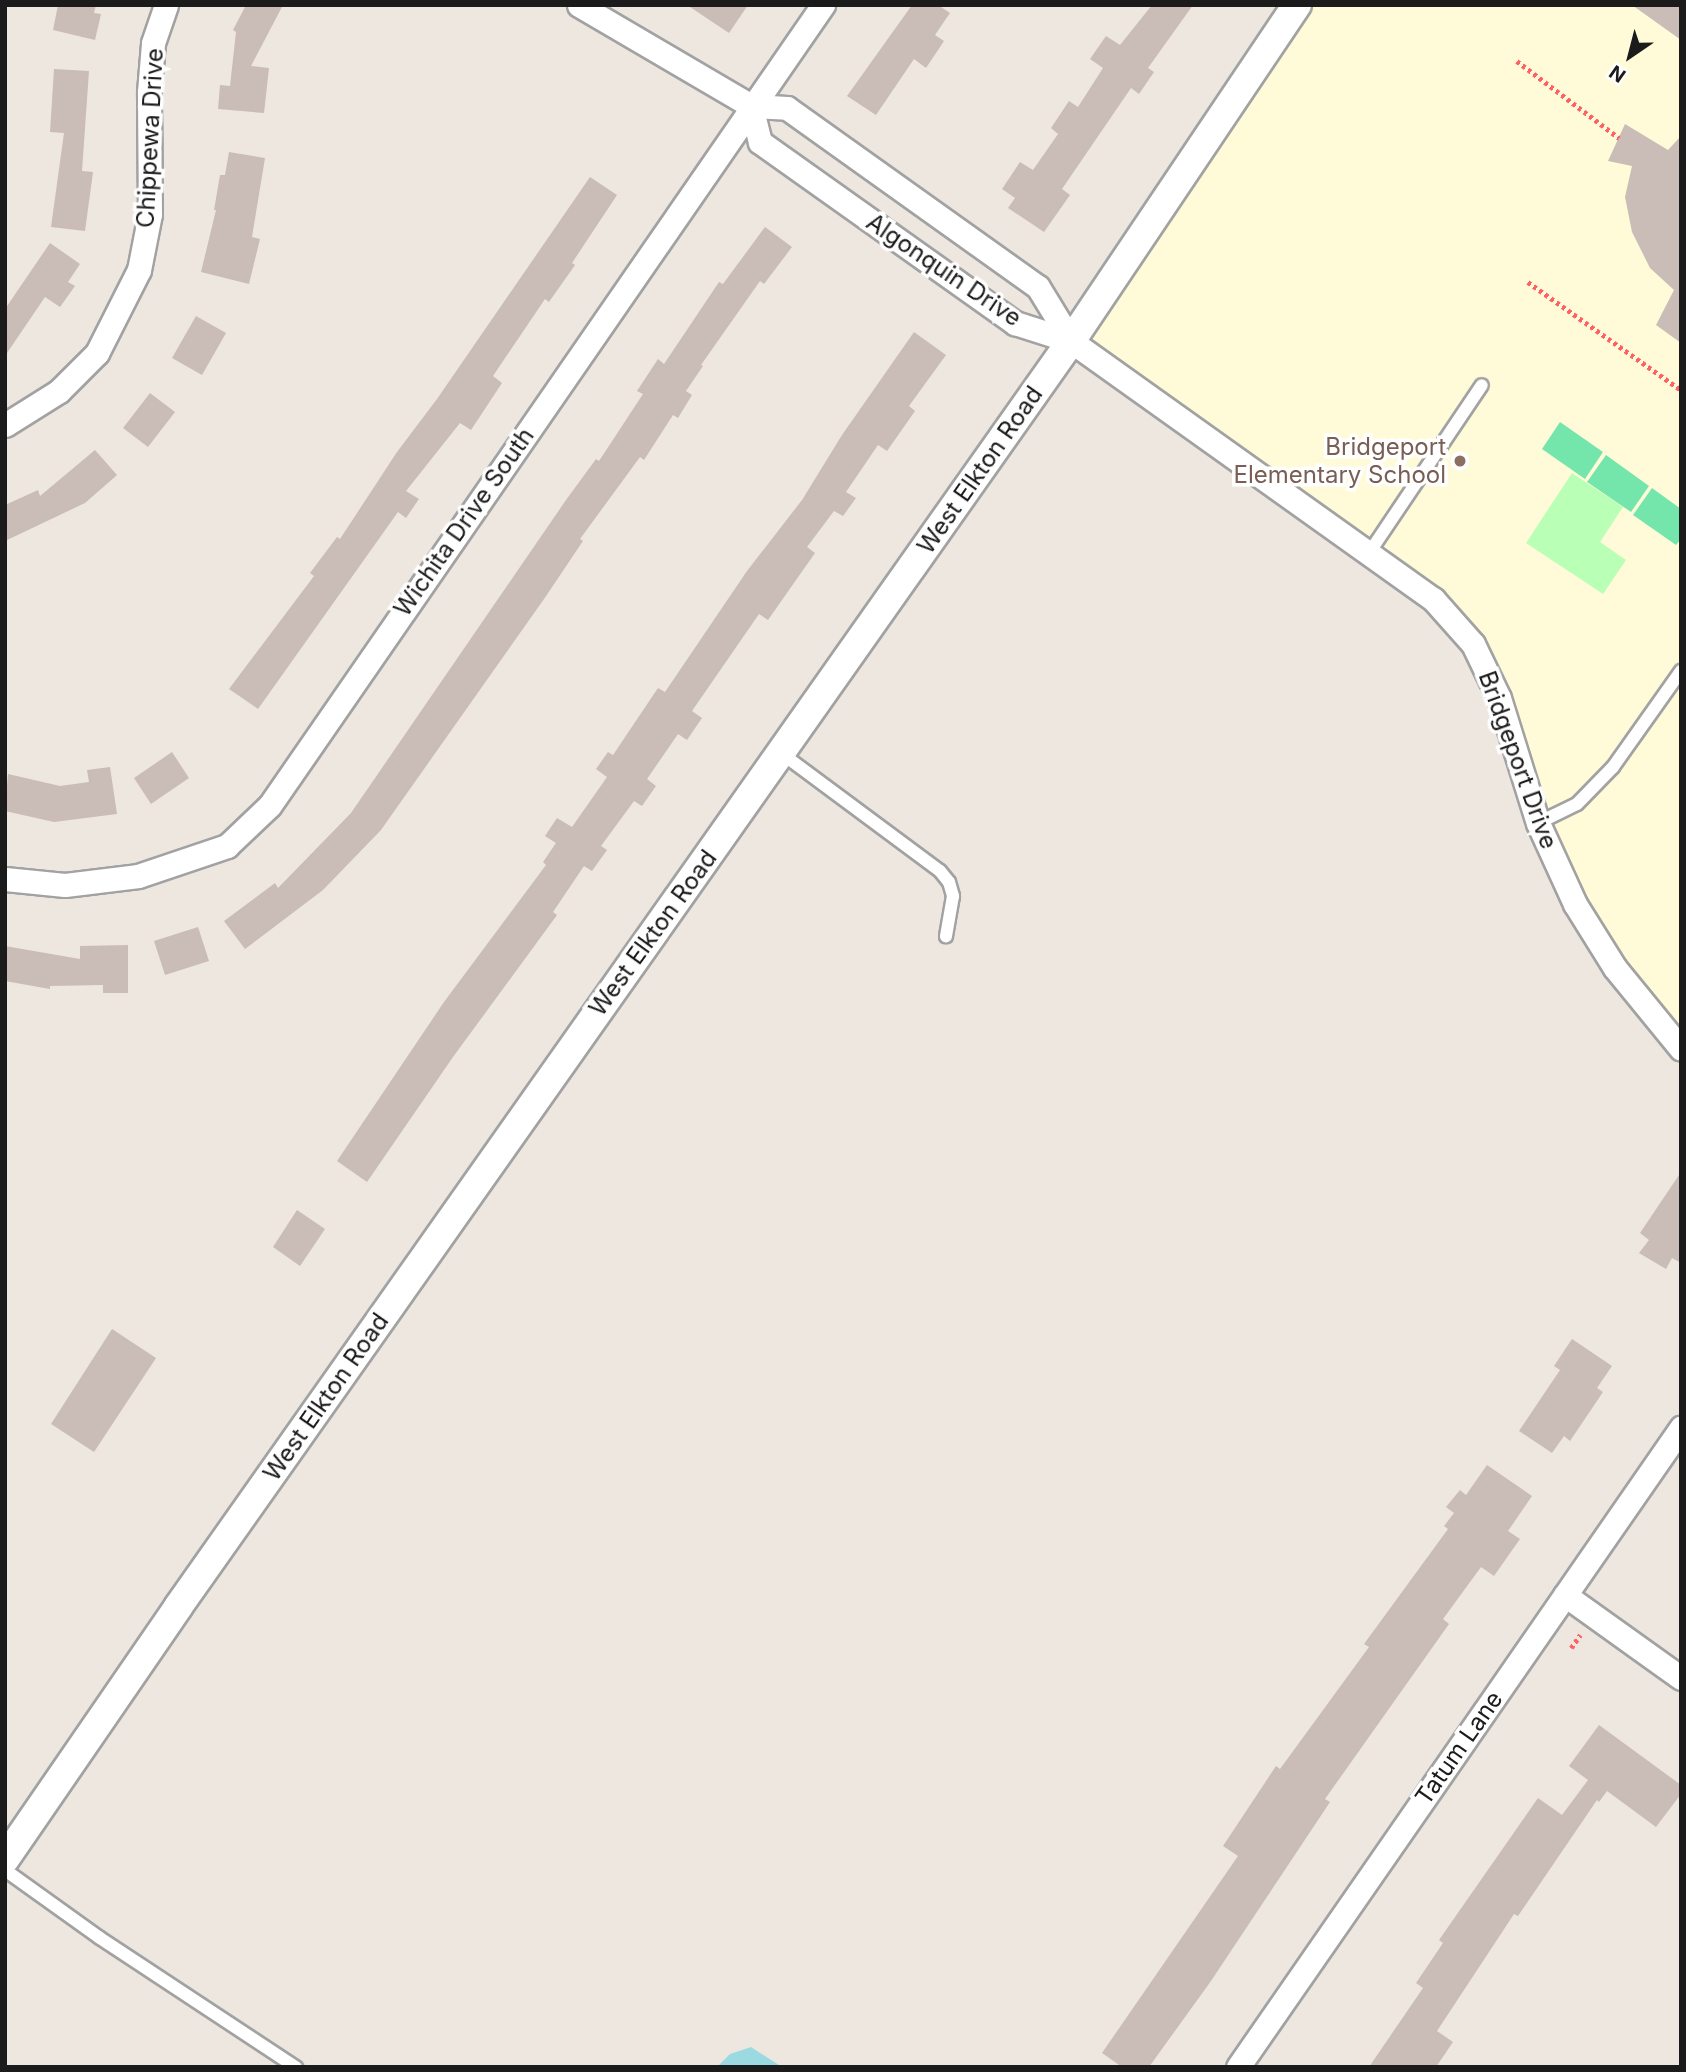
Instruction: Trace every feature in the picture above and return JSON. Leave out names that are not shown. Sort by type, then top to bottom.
[{"type":"street","name":"Chippewa Drive","points":[[5,425],[59,391],[97,353],[139,270],[150,214],[149,92],[153,43],[166,5]]},
{"type":"street","name":"Algonquin Drive","points":[[579,5],[751,106],[787,108],[1038,286],[1071,341]]},
{"type":"street","name":"Wichita Drive South","points":[[5,879],[65,885],[138,876],[227,846],[270,805],[823,5]]},
{"type":"street","name":"West Elkton Road","points":[[5,1859],[193,1585],[1071,341],[1297,5]]},
{"type":"street","name":"Algonquin Drive","points":[[751,106],[760,142],[1015,323],[1071,341]]},
{"type":"street","name":"Bridgeport Drive","points":[[1071,341],[1433,599],[1473,644],[1499,698],[1538,823],[1575,904],[1615,968],[1681,1049]]},
{"type":"street","name":"Tatum Lane","points":[[1238,2067],[1681,1428]]},
{"type":"street","points":[[1565,1595],[1681,1678]]},
{"type":"lane","points":[[1369,554],[1482,385]]},
{"type":"lane","points":[[1538,823],[1577,804],[1613,767],[1681,671]]},
{"type":"lane","points":[[782,753],[940,871],[949,882],[953,895],[946,936]]},
{"type":"lane","points":[[5,1870],[100,1938],[296,2067]]},
{"type":"path","points":[[1517,61],[1619,138]]},
{"type":"path","points":[[1528,282],[1681,390]]},
{"type":"shaded area","name":"Bridgeport Elementary School","points":[[1299,5],[1681,5],[1681,1049],[1575,904],[1499,698],[1433,599],[1071,341]]},
{"type":"green space","points":[[1560,422],[1603,452],[1585,479],[1542,449]]},
{"type":"green space","points":[[1606,455],[1649,486],[1631,512],[1587,482]]},
{"type":"green space","points":[[1572,473],[1623,507],[1600,542],[1626,560],[1603,594],[1526,543]]},
{"type":"green space","points":[[1652,488],[1681,509],[1681,539],[1676,545],[1633,515]]},
{"type":"water","points":[[751,2047],[782,2067],[717,2067],[730,2054]]},
{"type":"building","points":[[58,5],[96,5],[94,13],[101,14],[95,40],[53,30]]},
{"type":"building","points":[[246,5],[283,5],[251,66],[269,68],[264,113],[218,109],[220,85],[230,86],[236,32],[233,30]]},
{"type":"building","points":[[687,5],[748,5],[729,33]]},
{"type":"building","points":[[912,5],[938,5],[950,13],[935,35],[944,41],[926,68],[914,59],[876,115],[847,96]]},
{"type":"building","points":[[1152,5],[1193,5],[1148,68],[1154,72],[1139,94],[1131,88],[1062,189],[1070,195],[1044,232],[1008,208],[1015,198],[1002,189],[1020,162],[1033,170],[1058,134],[1051,128],[1069,101],[1078,107],[1103,68],[1090,59],[1106,36],[1120,45]]},
{"type":"building","points":[[1632,5],[1681,5],[1681,40]]},
{"type":"building","points":[[54,69],[89,71],[82,171],[93,172],[85,231],[51,227],[64,133],[50,132]]},
{"type":"building","points":[[1625,124],[1668,150],[1681,136],[1681,343],[1656,325],[1674,290],[1650,268],[1632,232],[1625,197],[1632,166],[1608,161]]},
{"type":"building","points":[[229,152],[265,158],[252,237],[260,239],[249,284],[201,272],[216,210],[220,175],[225,175]]},
{"type":"building","points":[[590,177],[617,195],[572,263],[575,265],[549,302],[545,299],[493,376],[502,383],[471,430],[460,423],[406,491],[419,499],[406,518],[398,512],[258,709],[229,689],[314,576],[310,573],[337,537],[340,539],[397,452],[437,399]]},
{"type":"building","points":[[765,227],[792,247],[764,284],[760,281],[701,365],[703,366],[686,391],[692,395],[678,418],[673,415],[644,460],[640,457],[580,539],[583,541],[544,599],[381,830],[323,890],[245,949],[224,921],[275,883],[278,888],[351,813],[566,500],[596,459],[599,461],[643,394],[637,391],[658,359],[664,364],[719,282],[723,284]]},
{"type":"building","points":[[50,243],[80,264],[68,282],[75,286],[60,307],[45,297],[5,356],[5,309]]},
{"type":"building","points":[[196,316],[226,333],[202,375],[172,358]]},
{"type":"building","points":[[914,332],[946,355],[909,406],[915,411],[887,451],[878,445],[846,492],[856,498],[843,516],[834,511],[807,547],[815,553],[768,620],[759,614],[692,711],[702,718],[687,740],[678,734],[647,779],[656,786],[642,806],[634,801],[601,846],[607,850],[592,871],[584,866],[553,912],[557,915],[453,1057],[367,1182],[337,1161],[444,1002],[546,865],[543,862],[556,843],[545,836],[557,818],[572,827],[607,777],[596,769],[608,752],[613,755],[658,688],[665,692],[747,571],[802,500],[842,435]]},
{"type":"building","points":[[150,393],[175,412],[148,447],[123,428]]},
{"type":"building","points":[[95,450],[117,475],[85,503],[5,541],[5,505],[38,490],[40,496]]},
{"type":"building","points":[[172,752],[189,778],[151,804],[134,778]]},
{"type":"building","points":[[110,767],[117,814],[54,822],[5,811],[8,774],[60,786],[89,782],[87,770]]},
{"type":"building","points":[[198,927],[209,961],[165,975],[154,941]]},
{"type":"building","points":[[128,945],[128,993],[103,993],[103,985],[50,986],[50,989],[5,981],[5,946],[80,959],[80,946]]},
{"type":"building","points":[[1681,1172],[1681,1263],[1672,1258],[1666,1269],[1639,1253],[1649,1240],[1640,1233]]},
{"type":"building","points":[[297,1210],[325,1229],[300,1266],[273,1247]]},
{"type":"building","points":[[112,1329],[156,1358],[94,1452],[51,1424]]},
{"type":"building","points":[[1572,1339],[1612,1366],[1597,1388],[1603,1392],[1570,1441],[1564,1436],[1552,1453],[1519,1431],[1560,1370],[1554,1366]]},
{"type":"building","points":[[1487,1465],[1532,1496],[1508,1531],[1520,1539],[1494,1576],[1481,1567],[1443,1619],[1449,1624],[1325,1799],[1330,1802],[1211,1981],[1149,2067],[1122,2067],[1102,2053],[1238,1856],[1223,1846],[1276,1766],[1280,1769],[1369,1647],[1364,1644],[1448,1529],[1444,1526],[1454,1513],[1446,1507],[1460,1490],[1466,1495]]},
{"type":"building","points":[[1599,1725],[1681,1785],[1681,1794],[1656,1827],[1607,1791],[1599,1802],[1597,1800],[1518,1916],[1514,1914],[1437,2031],[1453,2042],[1436,2067],[1369,2067],[1423,1988],[1416,1983],[1443,1943],[1439,1940],[1538,1798],[1562,1815],[1588,1780],[1569,1766]]},
{"type":"place","name":"Bridgeport Elementary School","points":[[1460,461]]}]
